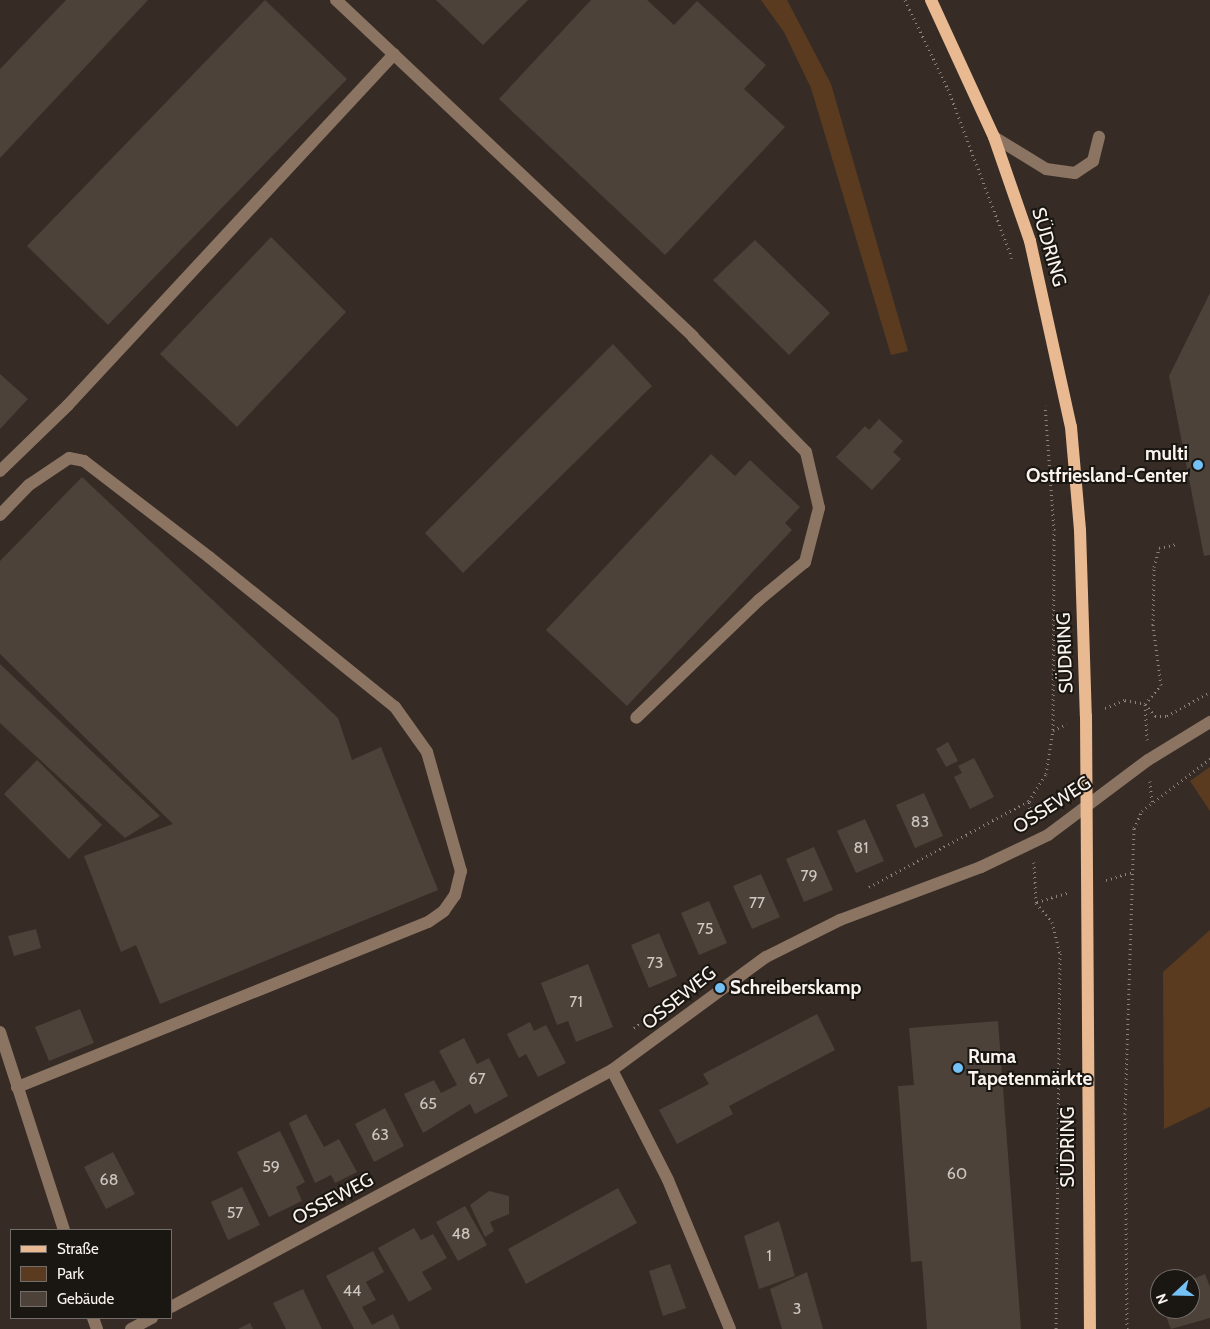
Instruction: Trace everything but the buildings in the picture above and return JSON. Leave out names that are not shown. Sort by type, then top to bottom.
[{"type":"main road","name":"SÜDRING","points":[[931,0],[994,137],[1030,241],[1071,428],[1080,530],[1087,808],[1090,1329]]},
{"type":"street","points":[[336,0],[693,337],[806,452],[819,508],[804,562],[758,600],[636,718]]},
{"type":"street","points":[[0,471],[68,406],[394,54]]},
{"type":"street","points":[[994,137],[1046,169],[1075,174],[1093,160],[1099,137]]},
{"type":"street","points":[[0,515],[55,463],[69,458],[84,461],[217,563],[395,707],[427,752],[461,871],[455,895],[444,911],[428,922],[17,1087]]},
{"type":"street","name":"OSSEWEG","points":[[172,1306],[612,1070],[766,957],[840,920],[1033,843],[1087,808],[1148,760],[1210,722]]},
{"type":"street","points":[[0,1032],[64,1229]]},
{"type":"street","points":[[612,1070],[668,1180],[730,1329]]},
{"type":"street","points":[[131,1329],[150,1319]]},
{"type":"path","points":[[905,0],[948,89],[1013,261]]},
{"type":"path","points":[[861,891],[1029,801],[1046,774],[1053,730],[1054,530],[1044,396]]},
{"type":"path","points":[[1176,544],[1159,548],[1154,567],[1153,625],[1162,685],[1145,704],[1155,716],[1167,716],[1210,692]]},
{"type":"path","points":[[1127,1329],[1126,1114],[1134,828],[1142,811],[1210,759]]},
{"type":"path","points":[[1029,801],[1036,903],[1052,922],[1060,953],[1056,1329]]},
{"type":"path","points":[[631,1030],[706,975]]},
{"type":"green space","points":[[761,0],[787,0],[831,84],[908,351],[891,355],[811,88],[784,32]]},
{"type":"green space","points":[[1210,767],[1210,811],[1190,781]]},
{"type":"green space","points":[[1210,930],[1210,1107],[1164,1129],[1163,972]]},
{"type":"place","name":"multi Ostfriesland-Center","points":[[1198,465]]},
{"type":"place","name":"Schreiberskamp","points":[[720,988]]},
{"type":"place","name":"Ruma Tapetenmärkte","points":[[958,1068]]}]
